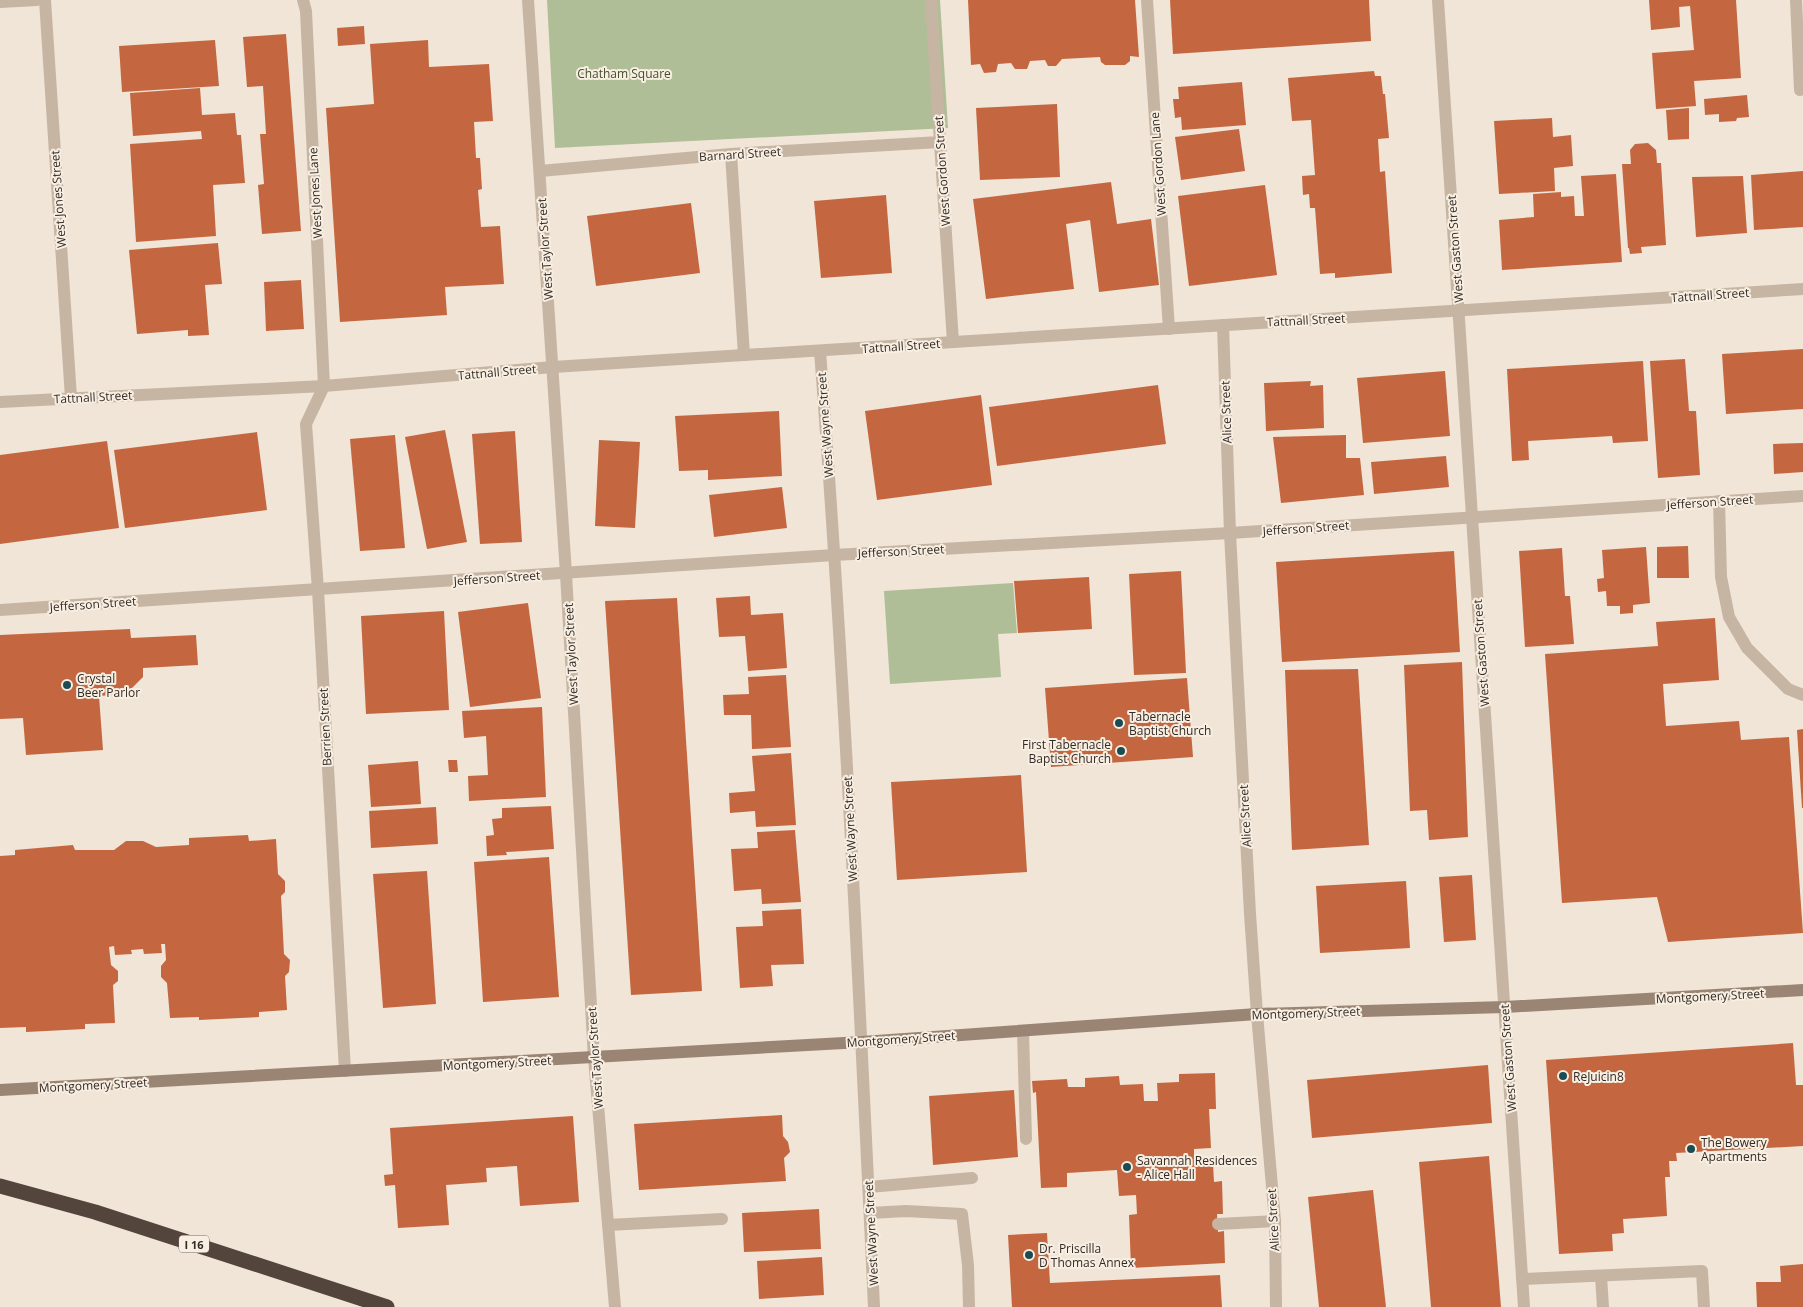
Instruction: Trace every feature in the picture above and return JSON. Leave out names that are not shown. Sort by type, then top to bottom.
[{"type":"highway","name":"I 16","points":[[0,1186],[95,1212],[387,1307]]},
{"type":"main road","name":"Montgomery Street","points":[[0,1090],[862,1042],[1257,1014],[1505,1007],[1803,990]]},
{"type":"street","points":[[0,2],[37,0]]},
{"type":"street","name":"West Jones Street","points":[[44,0],[71,398]]},
{"type":"street","name":"West Jones Lane","points":[[303,0],[306,11],[324,386]]},
{"type":"street","name":"West Taylor Street","points":[[528,0],[566,574],[594,1058],[615,1307]]},
{"type":"street","name":"West Gordon Street","points":[[931,0],[953,342]]},
{"type":"street","name":"West Gordon Lane","points":[[1147,0],[1169,328]]},
{"type":"street","name":"West Gaston Street","points":[[1438,0],[1524,1307]]},
{"type":"street","points":[[1796,0],[1800,90]]},
{"type":"street","name":"Barnard Street","points":[[540,171],[731,154],[940,142]]},
{"type":"street","points":[[731,154],[744,355]]},
{"type":"street","name":"Tattnall Street","points":[[0,402],[324,386],[553,367],[1803,289]]},
{"type":"street","name":"Alice Street","points":[[1223,325],[1230,532],[1250,914],[1275,1221],[1276,1307]]},
{"type":"street","name":"West Wayne Street","points":[[820,351],[834,555],[862,1042],[874,1307]]},
{"type":"street","name":"Berrien Street","points":[[324,386],[306,424],[318,590],[345,1072]]},
{"type":"street","name":"Jefferson Street","points":[[0,610],[834,555],[1803,496]]},
{"type":"street","points":[[1719,501],[1721,577],[1729,617],[1747,648],[1788,689],[1803,695]]},
{"type":"street","points":[[1023,1031],[1026,1139]]},
{"type":"street","points":[[869,1187],[972,1178]]},
{"type":"street","points":[[870,1213],[906,1211],[962,1214],[968,1265],[969,1307]]},
{"type":"street","points":[[608,1225],[722,1219]]},
{"type":"street","points":[[1218,1224],[1275,1221]]},
{"type":"street","points":[[1522,1279],[1702,1271],[1704,1307]]},
{"type":"street","points":[[1601,1276],[1603,1307]]},
{"type":"green space","name":"Chatham Square","points":[[547,0],[940,0],[948,128],[555,148]]},
{"type":"green space","points":[[1013,583],[1017,633],[998,634],[1001,677],[890,684],[884,591]]},
{"type":"building","points":[[968,0],[1135,0],[1139,57],[1130,56],[1130,61],[1125,65],[1105,65],[1101,62],[1100,57],[1062,59],[1056,66],[1048,66],[1045,60],[1030,61],[1027,69],[1015,69],[1011,63],[998,64],[996,72],[984,73],[980,64],[971,65]]},
{"type":"building","points":[[1170,0],[1369,0],[1371,41],[1173,54]]},
{"type":"building","points":[[1649,0],[1736,0],[1741,78],[1694,81],[1696,106],[1656,109],[1652,53],[1694,50],[1690,6],[1679,7],[1680,27],[1651,30]]},
{"type":"building","points":[[364,26],[365,44],[338,46],[337,28]]},
{"type":"building","points":[[286,34],[301,231],[262,234],[258,185],[264,184],[260,134],[266,134],[263,86],[247,87],[243,37]]},
{"type":"building","points":[[215,40],[219,86],[122,92],[119,46]]},
{"type":"building","points":[[428,40],[429,67],[489,64],[493,121],[474,122],[476,158],[480,158],[482,189],[478,190],[481,227],[500,226],[504,284],[445,287],[447,315],[340,322],[326,108],[374,104],[370,44]]},
{"type":"building","points":[[1374,71],[1375,76],[1381,76],[1383,94],[1385,94],[1389,138],[1378,139],[1380,172],[1385,171],[1392,273],[1335,278],[1335,273],[1320,274],[1315,208],[1310,208],[1309,194],[1303,195],[1302,176],[1315,175],[1311,120],[1292,121],[1288,78]]},
{"type":"building","points":[[1242,82],[1246,125],[1182,130],[1181,117],[1175,118],[1173,99],[1179,99],[1178,87]]},
{"type":"building","points":[[200,88],[202,115],[235,113],[237,135],[241,135],[245,183],[213,185],[216,236],[136,242],[130,144],[202,139],[201,131],[133,136],[130,93]]},
{"type":"building","points":[[1747,95],[1749,117],[1737,118],[1736,121],[1719,122],[1719,114],[1705,115],[1704,99]]},
{"type":"building","points":[[1057,104],[1060,177],[980,180],[976,108]]},
{"type":"building","points":[[1689,108],[1689,139],[1668,140],[1666,110]]},
{"type":"building","points":[[1552,118],[1553,137],[1571,135],[1573,166],[1554,168],[1555,191],[1499,194],[1494,121]]},
{"type":"building","points":[[1239,129],[1245,171],[1181,180],[1175,137]]},
{"type":"building","points":[[1648,143],[1656,150],[1657,163],[1661,163],[1666,245],[1641,247],[1642,253],[1630,254],[1622,164],[1631,164],[1630,150],[1635,144]]},
{"type":"building","points":[[1803,171],[1803,227],[1754,230],[1751,175]]},
{"type":"building","points":[[1616,174],[1622,262],[1502,270],[1499,220],[1534,217],[1533,194],[1561,192],[1561,197],[1574,196],[1575,216],[1584,216],[1581,176]]},
{"type":"building","points":[[1743,176],[1747,233],[1696,237],[1692,177]]},
{"type":"building","points":[[1111,182],[1117,224],[1151,219],[1159,285],[1099,292],[1090,220],[1066,224],[1074,289],[986,299],[973,199]]},
{"type":"building","points":[[1265,185],[1277,275],[1189,286],[1178,196]]},
{"type":"building","points":[[886,195],[892,273],[821,278],[814,201]]},
{"type":"building","points":[[691,203],[700,273],[596,286],[587,216]]},
{"type":"building","points":[[218,243],[222,284],[205,285],[209,335],[188,336],[188,330],[137,334],[129,250]]},
{"type":"building","points":[[301,280],[304,329],[266,331],[264,282]]},
{"type":"building","points":[[1803,349],[1803,409],[1726,414],[1722,354]]},
{"type":"building","points":[[1685,359],[1689,411],[1696,411],[1700,475],[1658,478],[1650,361]]},
{"type":"building","points":[[1643,361],[1648,441],[1613,443],[1612,436],[1528,441],[1529,460],[1512,461],[1507,369]]},
{"type":"building","points":[[1445,371],[1450,436],[1363,443],[1357,378]]},
{"type":"building","points":[[1311,381],[1310,386],[1323,385],[1324,428],[1266,431],[1264,383]]},
{"type":"building","points":[[1158,385],[1166,444],[997,466],[989,407]]},
{"type":"building","points":[[981,395],[992,485],[877,500],[865,411]]},
{"type":"building","points":[[779,411],[782,476],[708,480],[708,470],[679,471],[675,416]]},
{"type":"building","points":[[445,430],[467,542],[427,549],[405,437]]},
{"type":"building","points":[[515,431],[522,542],[480,544],[472,434]]},
{"type":"building","points":[[257,432],[267,510],[125,528],[114,450]]},
{"type":"building","points":[[395,435],[405,548],[360,551],[350,439]]},
{"type":"building","points":[[1346,435],[1346,458],[1360,458],[1364,495],[1281,503],[1273,437]]},
{"type":"building","points":[[599,440],[640,442],[635,528],[595,526]]},
{"type":"building","points":[[107,441],[119,528],[0,544],[0,455]]},
{"type":"building","points":[[1803,443],[1803,472],[1774,474],[1773,444]]},
{"type":"building","points":[[1446,456],[1449,487],[1374,494],[1371,462]]},
{"type":"building","points":[[782,487],[787,528],[714,537],[709,495]]},
{"type":"building","points":[[1688,546],[1689,578],[1657,578],[1657,547]]},
{"type":"building","points":[[1646,547],[1650,603],[1633,605],[1633,613],[1620,614],[1620,606],[1607,606],[1606,591],[1598,592],[1597,579],[1604,578],[1602,550]]},
{"type":"building","points":[[1562,548],[1565,596],[1570,596],[1574,644],[1525,647],[1519,551]]},
{"type":"building","points":[[1454,551],[1460,652],[1282,662],[1276,562]]},
{"type":"building","points":[[1181,571],[1186,673],[1134,675],[1129,574]]},
{"type":"building","points":[[1089,577],[1092,629],[1018,633],[1014,581]]},
{"type":"building","points":[[750,596],[751,615],[783,613],[787,668],[748,671],[745,636],[719,637],[716,598]]},
{"type":"building","points":[[677,598],[702,991],[631,995],[605,601]]},
{"type":"building","points":[[528,603],[541,698],[470,707],[458,612]]},
{"type":"building","points":[[444,611],[449,710],[366,714],[361,616]]},
{"type":"building","points":[[1715,618],[1719,680],[1663,684],[1666,726],[1739,721],[1741,740],[1789,737],[1803,933],[1668,942],[1657,897],[1562,903],[1545,654],[1658,646],[1656,622]]},
{"type":"building","name":"Crystal Beer Parlor","points":[[130,629],[131,638],[196,635],[198,665],[143,668],[143,677],[126,694],[99,696],[103,750],[26,755],[23,718],[0,719],[0,635]]},
{"type":"building","points":[[1462,662],[1468,837],[1429,840],[1427,810],[1410,811],[1404,665]]},
{"type":"building","points":[[1358,669],[1369,845],[1292,850],[1285,670]]},
{"type":"building","points":[[786,675],[791,747],[752,749],[751,715],[724,715],[723,695],[749,694],[748,677]]},
{"type":"building","name":"Tabernacle Baptist Church","points":[[1187,678],[1193,757],[1051,767],[1045,688]]},
{"type":"building","points":[[542,707],[546,797],[469,801],[468,776],[488,775],[486,736],[464,738],[462,711]]},
{"type":"building","points":[[1803,729],[1803,808],[1802,808],[1797,730]]},
{"type":"building","points":[[791,753],[796,825],[756,827],[755,811],[730,813],[729,793],[755,791],[752,756]]},
{"type":"building","points":[[448,760],[457,760],[458,772],[449,772]]},
{"type":"building","points":[[418,761],[421,804],[371,807],[368,765]]},
{"type":"building","points":[[1021,775],[1027,872],[897,880],[891,782]]},
{"type":"building","points":[[551,806],[554,849],[506,852],[507,855],[487,856],[486,836],[494,835],[492,819],[502,818],[502,808]]},
{"type":"building","points":[[436,807],[438,844],[371,848],[369,811]]},
{"type":"building","points":[[795,830],[801,902],[762,904],[761,889],[734,891],[731,849],[758,848],[757,832]]},
{"type":"building","points":[[248,835],[249,841],[276,839],[278,874],[285,881],[285,892],[281,896],[284,954],[290,960],[289,972],[285,976],[287,1010],[259,1012],[259,1017],[199,1020],[199,1017],[170,1018],[167,983],[161,977],[161,966],[166,960],[165,944],[161,944],[162,953],[144,954],[143,949],[131,950],[132,954],[115,955],[114,946],[109,947],[111,965],[118,971],[118,981],[113,985],[115,1023],[85,1024],[85,1029],[26,1032],[26,1027],[0,1028],[0,856],[15,855],[15,850],[73,845],[75,850],[114,850],[126,841],[143,841],[156,847],[189,845],[189,838]]},
{"type":"building","points":[[549,857],[559,997],[483,1002],[474,862]]},
{"type":"building","points":[[427,871],[436,1004],[383,1008],[373,874]]},
{"type":"building","points":[[1472,875],[1476,940],[1444,942],[1439,877]]},
{"type":"building","points":[[1406,881],[1410,948],[1320,953],[1316,886]]},
{"type":"building","points":[[801,909],[804,964],[771,965],[773,986],[740,988],[736,927],[763,926],[762,911]]},
{"type":"building","name":"The Bowery Apartments","points":[[1793,1043],[1796,1085],[1803,1085],[1803,1146],[1676,1153],[1677,1161],[1669,1161],[1670,1177],[1665,1177],[1667,1216],[1623,1219],[1624,1233],[1612,1234],[1613,1251],[1559,1254],[1546,1060]]},
{"type":"building","points":[[1488,1065],[1492,1123],[1312,1138],[1307,1080]]},
{"type":"building","name":"Savannah Residences - Alice Hall","points":[[1215,1073],[1216,1109],[1209,1109],[1211,1148],[1194,1149],[1194,1163],[1213,1163],[1214,1182],[1222,1181],[1223,1214],[1217,1214],[1218,1232],[1224,1231],[1225,1263],[1131,1268],[1129,1215],[1137,1214],[1136,1195],[1119,1196],[1117,1170],[1067,1173],[1067,1187],[1041,1188],[1036,1092],[1033,1093],[1032,1081],[1067,1079],[1068,1087],[1085,1087],[1085,1078],[1119,1076],[1120,1085],[1143,1084],[1144,1101],[1158,1101],[1157,1083],[1179,1082],[1179,1074]]},
{"type":"building","points":[[1014,1090],[1018,1157],[933,1165],[929,1096]]},
{"type":"building","points":[[782,1115],[783,1136],[788,1142],[790,1152],[784,1158],[786,1181],[639,1190],[634,1124]]},
{"type":"building","points":[[573,1116],[579,1202],[520,1206],[517,1166],[486,1168],[487,1182],[446,1185],[449,1225],[398,1228],[395,1185],[385,1186],[384,1175],[393,1174],[390,1128]]},
{"type":"building","points":[[1489,1156],[1501,1307],[1431,1307],[1419,1162]]},
{"type":"building","points":[[1373,1190],[1386,1307],[1319,1307],[1308,1197]]},
{"type":"building","points":[[819,1209],[821,1249],[744,1252],[742,1213]]},
{"type":"building","name":"Dr. Priscilla D Thomas Annex","points":[[1047,1233],[1050,1283],[1220,1275],[1222,1307],[1012,1307],[1008,1235]]},
{"type":"building","points":[[822,1257],[824,1295],[759,1299],[757,1261]]},
{"type":"building","points":[[1803,1264],[1803,1307],[1757,1307],[1756,1282],[1781,1282],[1780,1266]]},
{"type":"place","name":"Crystal Beer Parlor","points":[[67,685]]},
{"type":"place","name":"Tabernacle Baptist Church","points":[[1119,723]]},
{"type":"place","name":"First Tabernacle Baptist Church","points":[[1121,751]]},
{"type":"place","name":"ReJuicin8","points":[[1563,1076]]},
{"type":"place","name":"The Bowery Apartments","points":[[1691,1149]]},
{"type":"place","name":"Savannah Residences - Alice Hall","points":[[1127,1167]]},
{"type":"place","name":"Dr. Priscilla D Thomas Annex","points":[[1029,1255]]}]
